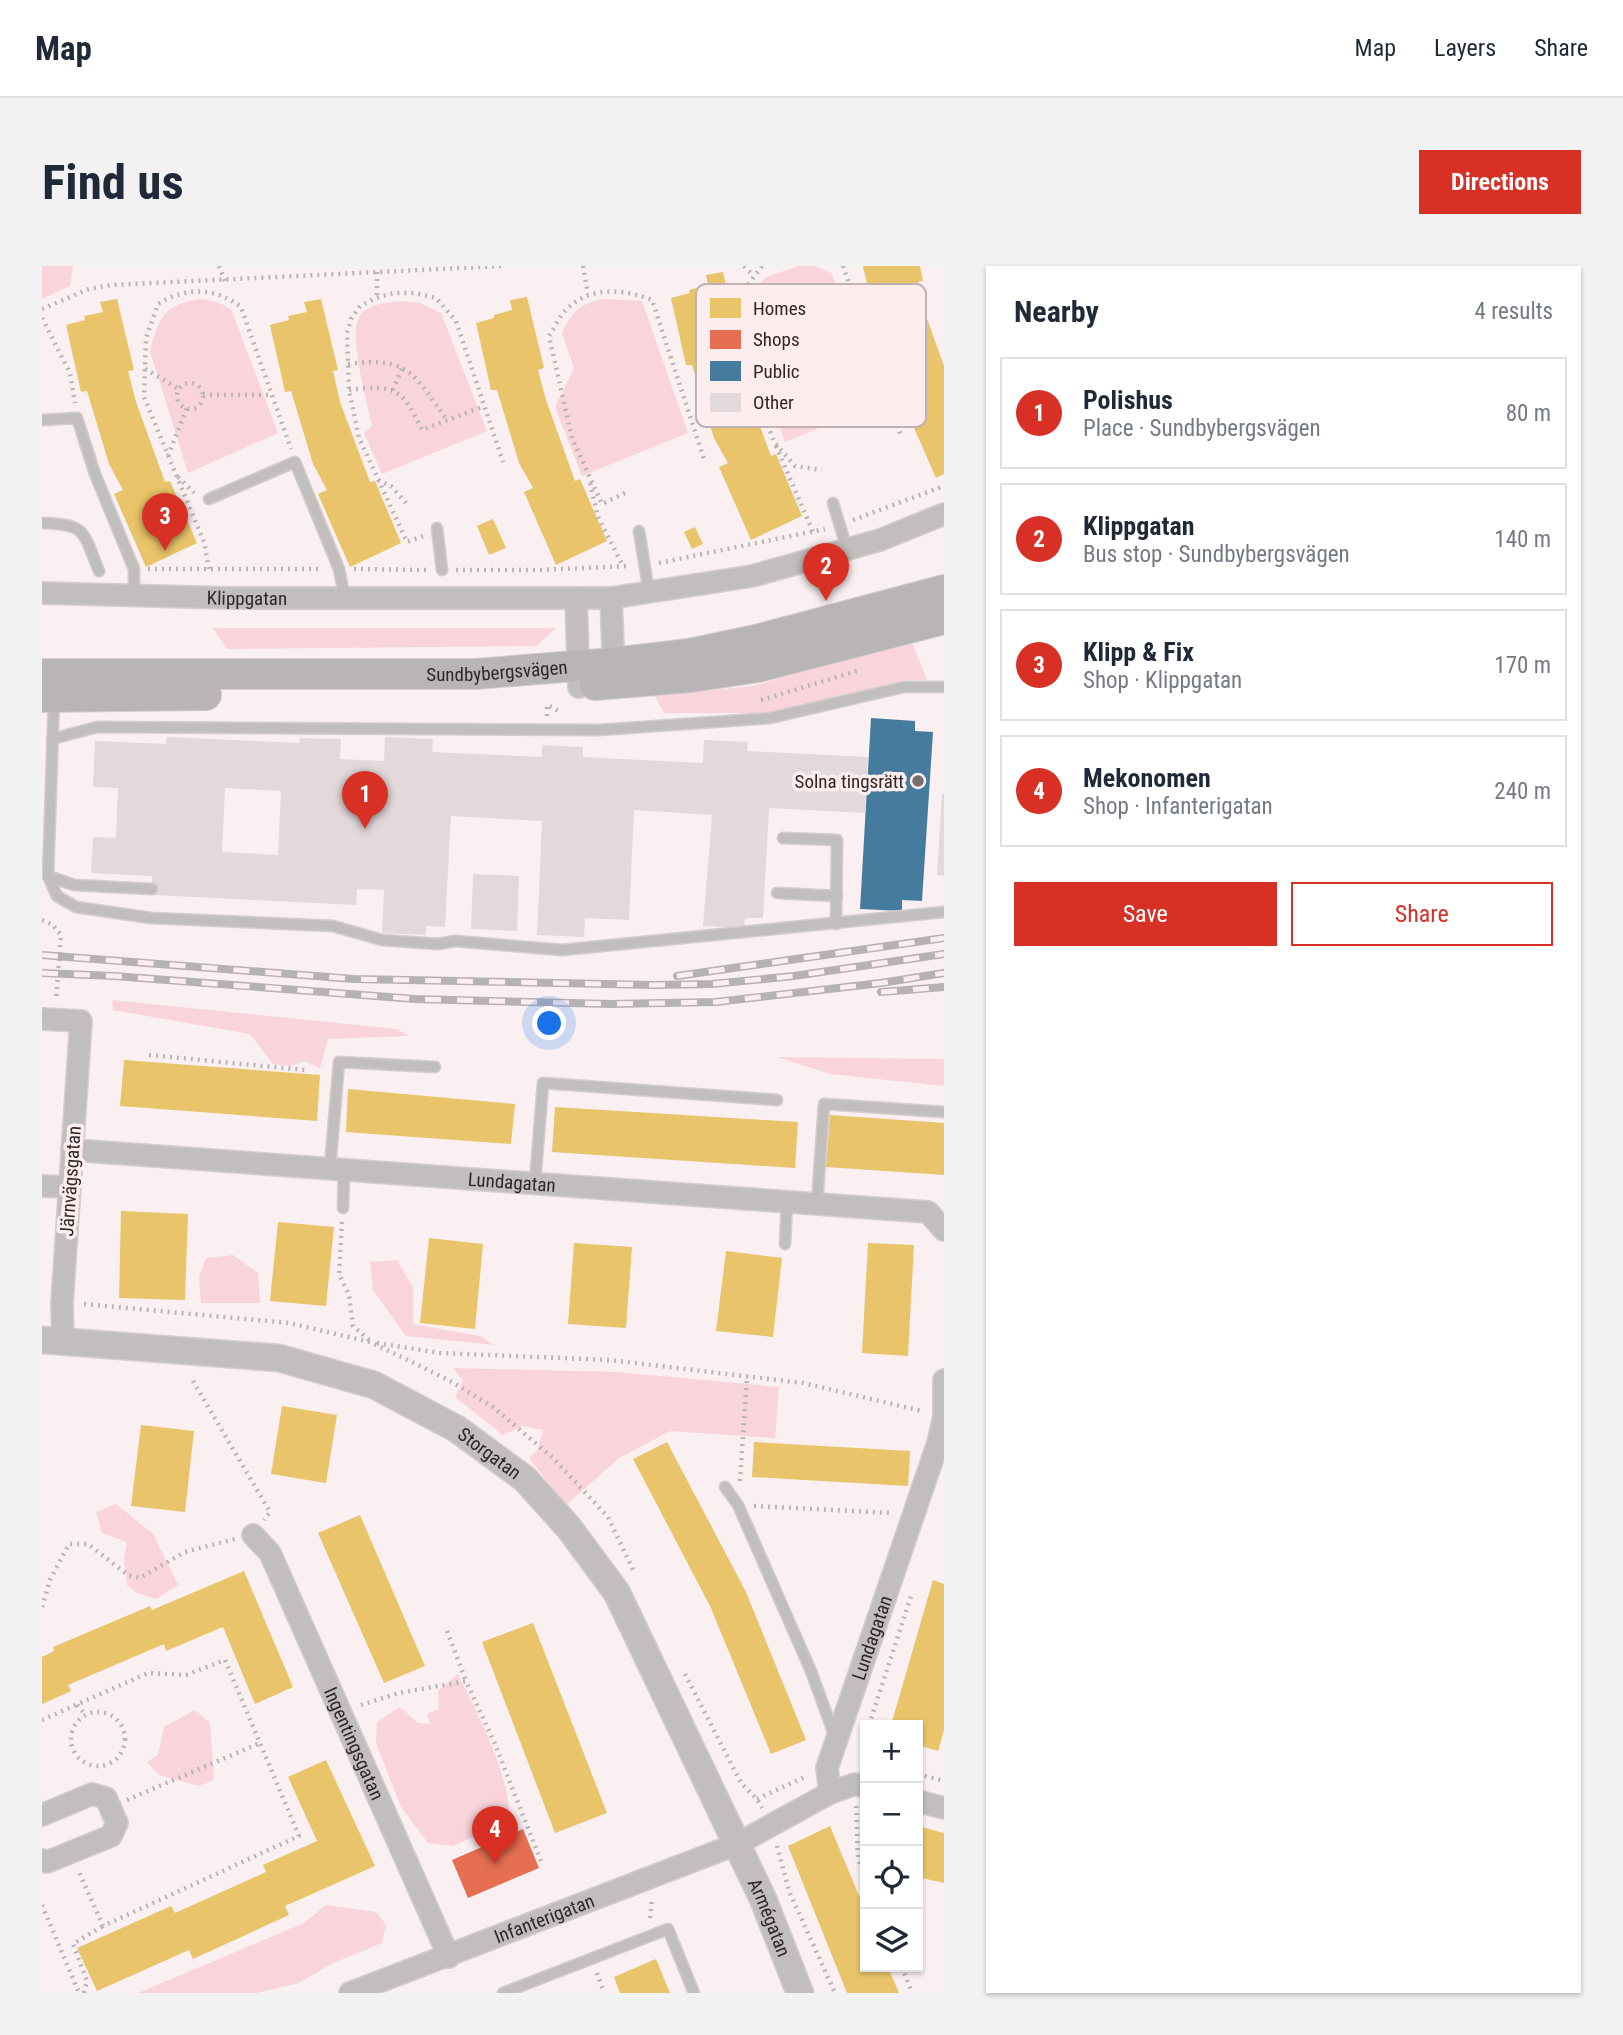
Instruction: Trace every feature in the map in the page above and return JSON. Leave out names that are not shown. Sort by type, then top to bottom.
[{"type":"main road","name":"Sundbybergsvägen","points":[[614,673],[756,640],[944,590]]},
{"type":"main road","name":"Sundbybergsvägen","points":[[48,686],[475,691],[614,673],[692,677],[758,667],[944,619]]},
{"type":"street","name":"Klippgatan","points":[[42,593],[345,599],[611,598],[752,576],[880,540],[944,514]]},
{"type":"street","points":[[576,598],[579,676]]},
{"type":"street","points":[[611,598],[614,673]]},
{"type":"street","name":"Järnvägsgatan","points":[[42,1019],[81,1021],[62,1303],[52,1341]]},
{"type":"street","name":"Lundagatan","points":[[72,1150],[929,1212],[944,1230]]},
{"type":"street","points":[[42,1186],[70,1187]]},
{"type":"street","name":"Storgatan","points":[[52,1341],[279,1358],[374,1385],[457,1429],[525,1479],[569,1528],[617,1593],[737,1844]]},
{"type":"street","name":"Lundagatan","points":[[830,1793],[827,1768],[938,1443],[944,1416],[944,1380]]},
{"type":"street","name":"Ingentingsgatan","points":[[253,1535],[270,1553],[449,1957]]},
{"type":"street","points":[[737,1844],[830,1793],[860,1786]]},
{"type":"street","points":[[42,1815],[92,1794],[106,1798],[117,1823],[111,1836],[47,1862],[42,1860]]},
{"type":"street","points":[[923,1802],[944,1808]]},
{"type":"street","name":"Infanterigatan","points":[[350,1993],[737,1844]]},
{"type":"street","name":"Armégatan","points":[[737,1844],[763,1899],[800,1993]]},
{"type":"lane","points":[[42,420],[77,418],[95,474],[134,569],[134,596]]},
{"type":"lane","points":[[209,499],[295,462],[339,569],[345,599]]},
{"type":"lane","points":[[833,503],[847,549]]},
{"type":"lane","points":[[42,523],[63,523],[75,527],[83,534],[99,571]]},
{"type":"lane","points":[[437,528],[442,570]]},
{"type":"lane","points":[[639,531],[649,592]]},
{"type":"lane","points":[[48,686],[52,739],[47,756],[48,877],[57,896],[76,907],[151,918],[333,926],[382,940],[438,944],[454,941],[562,950],[944,912]]},
{"type":"lane","points":[[52,739],[97,727],[599,730],[770,718],[904,687],[944,687]]},
{"type":"lane","points":[[783,838],[838,840],[836,924]]},
{"type":"lane","points":[[48,877],[74,885],[152,889]]},
{"type":"lane","points":[[777,893],[837,896]]},
{"type":"lane","points":[[343,1208],[337,1169],[339,1062],[435,1067]]},
{"type":"lane","points":[[535,1183],[543,1083],[777,1100]]},
{"type":"lane","points":[[817,1204],[824,1104],[944,1112]]},
{"type":"lane","points":[[785,1244],[787,1202]]},
{"type":"lane","points":[[725,1487],[738,1505],[811,1671],[837,1740]]},
{"type":"lane","points":[[503,1993],[668,1929],[694,1993]]},
{"type":"path","points":[[219,266],[225,281]]},
{"type":"path","points":[[42,309],[89,289],[111,285],[225,281],[377,272],[399,268],[502,266]]},
{"type":"path","points":[[583,266],[588,294]]},
{"type":"path","points":[[744,266],[754,276]]},
{"type":"path","points":[[748,284],[762,266]]},
{"type":"path","points":[[843,266],[849,284]]},
{"type":"path","points":[[377,272],[377,298]]},
{"type":"path","points":[[174,282],[178,293]]},
{"type":"path","points":[[625,493],[602,505],[572,438],[549,336],[566,309],[588,294],[618,291],[635,293],[652,300],[705,462]]},
{"type":"path","points":[[209,569],[204,542],[144,397],[146,338],[158,304],[178,293],[213,292],[228,297],[241,307],[295,462]]},
{"type":"path","points":[[407,542],[359,438],[349,390],[347,333],[351,319],[360,306],[394,293],[415,293],[436,298],[456,321],[503,462]]},
{"type":"path","points":[[42,318],[70,373],[77,418]]},
{"type":"path","points":[[348,364],[369,361],[396,365],[412,373],[447,421]]},
{"type":"path","points":[[393,390],[402,368]]},
{"type":"path","points":[[145,369],[179,389]]},
{"type":"path","points":[[186,383],[198,386],[202,395],[200,404],[194,408],[187,408],[177,398],[179,389],[186,383]]},
{"type":"path","points":[[349,390],[372,387],[398,392],[409,404],[422,430],[484,406]]},
{"type":"path","points":[[202,395],[272,396]]},
{"type":"path","points":[[168,456],[187,408]]},
{"type":"path","points":[[769,427],[813,532]]},
{"type":"path","points":[[898,427],[901,436]]},
{"type":"path","points":[[774,442],[795,466],[822,470]]},
{"type":"path","points":[[175,474],[201,501],[209,499]]},
{"type":"path","points":[[589,474],[598,517],[623,566]]},
{"type":"path","points":[[378,480],[391,486],[406,503]]},
{"type":"path","points":[[134,569],[540,570],[644,565],[813,532],[878,512],[944,486]]},
{"type":"path","points":[[749,704],[869,668]]},
{"type":"path","points":[[42,920],[53,925],[61,935],[59,974]]},
{"type":"path","points":[[149,1055],[305,1070]]},
{"type":"path","points":[[343,1208],[339,1274],[349,1295],[353,1325],[370,1342],[452,1382],[493,1407],[553,1458],[608,1517],[636,1575]]},
{"type":"path","points":[[62,1303],[289,1323],[370,1342],[440,1353],[610,1360],[803,1382],[944,1416]]},
{"type":"path","points":[[747,1376],[738,1505],[914,1514]]},
{"type":"path","points":[[42,1607],[50,1580],[69,1544],[88,1544],[128,1575],[140,1578],[185,1552],[253,1535],[270,1512],[192,1381]]},
{"type":"path","points":[[871,1720],[912,1594]]},
{"type":"path","points":[[447,1631],[542,1864]]},
{"type":"path","points":[[42,1720],[148,1672],[186,1675],[225,1660],[299,1836],[103,1926],[73,1944],[87,1980],[81,1993]]},
{"type":"path","points":[[683,1669],[741,1783],[757,1799],[770,1825],[789,1891],[835,1993]]},
{"type":"path","points":[[341,1713],[376,1699],[466,1681]]},
{"type":"path","points":[[77,1705],[86,1715]]},
{"type":"path","points":[[104,1713],[118,1722],[123,1730],[123,1747],[113,1761],[105,1765],[88,1764],[80,1759],[71,1744],[74,1727],[86,1715],[104,1713]]},
{"type":"path","points":[[110,1807],[260,1742]]},
{"type":"path","points":[[923,1775],[944,1781]]},
{"type":"path","points":[[860,1786],[860,1864]]},
{"type":"path","points":[[71,1852],[103,1926]]},
{"type":"path","points":[[648,1937],[655,1877]]},
{"type":"path","points":[[42,1905],[81,1993]]},
{"type":"path","points":[[904,1972],[912,1993]]},
{"type":"shaded area","points":[[42,266],[73,266],[70,286],[42,299]]},
{"type":"shaded area","points":[[798,266],[815,266],[831,273],[836,284],[760,284],[767,277]]},
{"type":"shaded area","points":[[201,299],[217,302],[231,309],[278,433],[188,473],[150,351],[156,329],[165,314],[179,304]]},
{"type":"shaded area","points":[[602,299],[642,301],[688,433],[582,476],[555,407],[574,368],[562,333],[577,310]]},
{"type":"shaded area","points":[[401,301],[420,303],[441,313],[487,431],[382,474],[364,433],[372,426],[357,353],[357,325],[360,316],[368,308]]},
{"type":"shaded area","points":[[780,427],[822,427],[785,442]]},
{"type":"shaded area","points":[[213,628],[556,628],[536,646],[227,649]]},
{"type":"shaded area","points":[[911,640],[927,680],[905,680],[768,713],[664,713],[655,696],[753,686]]},
{"type":"shaded area","points":[[112,1000],[397,1029],[409,1036],[328,1039],[320,1068],[304,1061],[291,1066],[273,1064],[250,1034],[113,1010]]},
{"type":"shaded area","points":[[777,1057],[944,1059],[944,1086],[830,1074]]},
{"type":"shaded area","points":[[233,1255],[258,1273],[260,1303],[201,1303],[199,1276],[206,1258]]},
{"type":"shaded area","points":[[397,1260],[413,1287],[413,1324],[480,1336],[494,1345],[406,1336],[373,1290],[370,1262]]},
{"type":"shaded area","points":[[453,1368],[616,1372],[779,1387],[775,1438],[670,1431],[619,1458],[566,1505],[529,1458],[537,1451],[543,1430],[522,1426],[503,1435],[455,1397],[463,1381]]},
{"type":"shaded area","points":[[116,1504],[153,1534],[178,1585],[156,1599],[137,1593],[127,1585],[124,1560],[127,1542],[102,1533],[96,1512]]},
{"type":"shaded area","points":[[458,1674],[484,1727],[498,1764],[510,1821],[453,1846],[428,1843],[401,1807],[376,1743],[377,1722],[400,1707],[418,1723],[430,1724],[427,1714],[439,1709],[438,1691]]},
{"type":"shaded area","points":[[195,1710],[210,1723],[214,1780],[199,1786],[159,1775],[147,1762],[158,1755],[164,1727]]},
{"type":"shaded area","points":[[326,1905],[376,1912],[386,1925],[382,1943],[331,1964],[299,1983],[257,1993],[138,1993],[304,1923]]},
{"type":"building: Homes","points":[[863,266],[920,266],[923,281],[918,284],[867,284]]},
{"type":"building: Homes","points":[[723,272],[726,284],[708,284],[706,275]]},
{"type":"building: Homes","points":[[696,288],[696,378],[692,365],[686,365],[671,298],[690,293],[689,290]]},
{"type":"building: Homes","points":[[527,297],[544,368],[538,370],[546,400],[575,481],[580,479],[607,541],[556,565],[524,492],[533,488],[519,463],[497,390],[491,390],[476,323],[512,310],[510,300]]},
{"type":"building: Homes","points":[[117,299],[134,370],[128,371],[136,402],[165,482],[170,481],[197,543],[146,567],[114,494],[123,490],[109,464],[87,391],[81,392],[66,325],[85,320],[84,316],[103,312],[100,302]]},
{"type":"building: Homes","points":[[321,299],[338,370],[333,371],[340,402],[370,482],[375,481],[401,543],[350,567],[318,494],[327,490],[313,464],[291,391],[285,392],[270,325],[289,320],[288,316],[307,312],[304,302]]},
{"type":"building: Homes","points":[[926,316],[944,366],[944,474],[936,478],[914,427],[926,427]]},
{"type":"building: Homes","points":[[711,427],[760,427],[771,456],[776,454],[802,516],[751,540],[719,467],[728,463]]},
{"type":"building: Homes","points":[[493,519],[506,548],[489,555],[477,526]]},
{"type":"building: Homes","points":[[695,527],[703,544],[692,549],[684,532]]},
{"type":"building: Homes","points":[[124,1060],[320,1075],[317,1121],[120,1106]]},
{"type":"building: Homes","points":[[348,1089],[515,1104],[511,1144],[346,1132]]},
{"type":"building: Homes","points":[[555,1107],[798,1122],[795,1168],[552,1152]]},
{"type":"building: Homes","points":[[830,1115],[944,1123],[944,1175],[826,1167]]},
{"type":"building: Homes","points":[[121,1211],[188,1214],[185,1300],[119,1298]]},
{"type":"building: Homes","points":[[278,1222],[334,1227],[326,1306],[270,1301]]},
{"type":"building: Homes","points":[[429,1238],[483,1244],[475,1329],[420,1323]]},
{"type":"building: Homes","points":[[574,1243],[632,1247],[626,1328],[568,1324]]},
{"type":"building: Homes","points":[[868,1243],[914,1245],[908,1356],[862,1353]]},
{"type":"building: Homes","points":[[726,1251],[782,1258],[773,1337],[716,1331]]},
{"type":"building: Homes","points":[[282,1406],[337,1415],[326,1483],[271,1474]]},
{"type":"building: Homes","points":[[141,1425],[194,1431],[185,1512],[131,1506]]},
{"type":"building: Homes","points":[[667,1442],[746,1592],[806,1740],[771,1754],[710,1606],[633,1459]]},
{"type":"building: Homes","points":[[754,1442],[910,1451],[908,1486],[752,1477]]},
{"type":"building: Homes","points":[[360,1515],[425,1666],[384,1683],[318,1533]]},
{"type":"building: Homes","points":[[244,1571],[293,1687],[255,1704],[223,1627],[166,1651],[164,1644],[68,1685],[71,1691],[42,1704],[42,1657],[54,1651],[53,1647],[150,1606],[152,1610]]},
{"type":"building: Homes","points":[[933,1580],[944,1584],[944,1730],[938,1751],[923,1746],[923,1720],[892,1720]]},
{"type":"building: Homes","points":[[533,1623],[607,1813],[555,1833],[482,1642]]},
{"type":"building: Homes","points":[[326,1760],[375,1866],[285,1906],[289,1915],[193,1959],[189,1950],[97,1991],[77,1948],[171,1906],[175,1913],[266,1872],[263,1865],[317,1841],[288,1777]]},
{"type":"building: Homes","points":[[830,1826],[860,1898],[860,1972],[890,1972],[899,1993],[847,1993],[788,1846]]},
{"type":"building: Homes","points":[[923,1827],[944,1833],[944,1883],[923,1878]]},
{"type":"building: Homes","points":[[656,1959],[670,1993],[620,1993],[614,1977]]},
{"type":"building: Shops","points":[[523,1829],[539,1868],[468,1898],[452,1860]]},
{"type":"building: Public","points":[[871,718],[915,721],[915,731],[933,732],[922,901],[902,900],[902,911],[860,909]]},
{"type":"building: Other","points":[[167,737],[299,743],[300,738],[341,739],[340,759],[384,761],[385,737],[433,739],[432,752],[542,757],[542,745],[583,747],[583,757],[703,763],[704,740],[748,742],[747,751],[868,757],[865,813],[769,808],[763,918],[745,918],[744,928],[703,926],[712,815],[634,810],[629,920],[585,918],[584,937],[537,935],[542,821],[451,816],[445,927],[426,926],[426,935],[382,933],[384,890],[357,889],[356,905],[152,895],[152,876],[91,873],[93,837],[116,838],[118,788],[93,787],[95,741],[166,744]],"holes":[[[225,788],[281,791],[278,855],[222,852]]]},
{"type":"building: Other","points":[[944,794],[944,876],[937,875]]},
{"type":"building: Other","points":[[473,874],[519,876],[517,931],[471,929]]},
{"type":"railway","points":[[677,976],[944,938]]},
{"type":"railway","points":[[42,955],[354,979],[654,985],[712,984],[794,976],[944,954]]},
{"type":"railway","points":[[42,973],[415,999],[610,1004],[716,1002],[944,973]]},
{"type":"railway","points":[[881,992],[944,987]]},
{"type":"place","name":"Klipp & Fix","points":[[165,551]]},
{"type":"place","name":"Klippgatan","points":[[826,601]]},
{"type":"place","name":"Solna tingsrätt","points":[[918,781]]},
{"type":"place","name":"Polishus","points":[[365,829]]},
{"type":"place","name":"Mekonomen","points":[[495,1864]]}]
